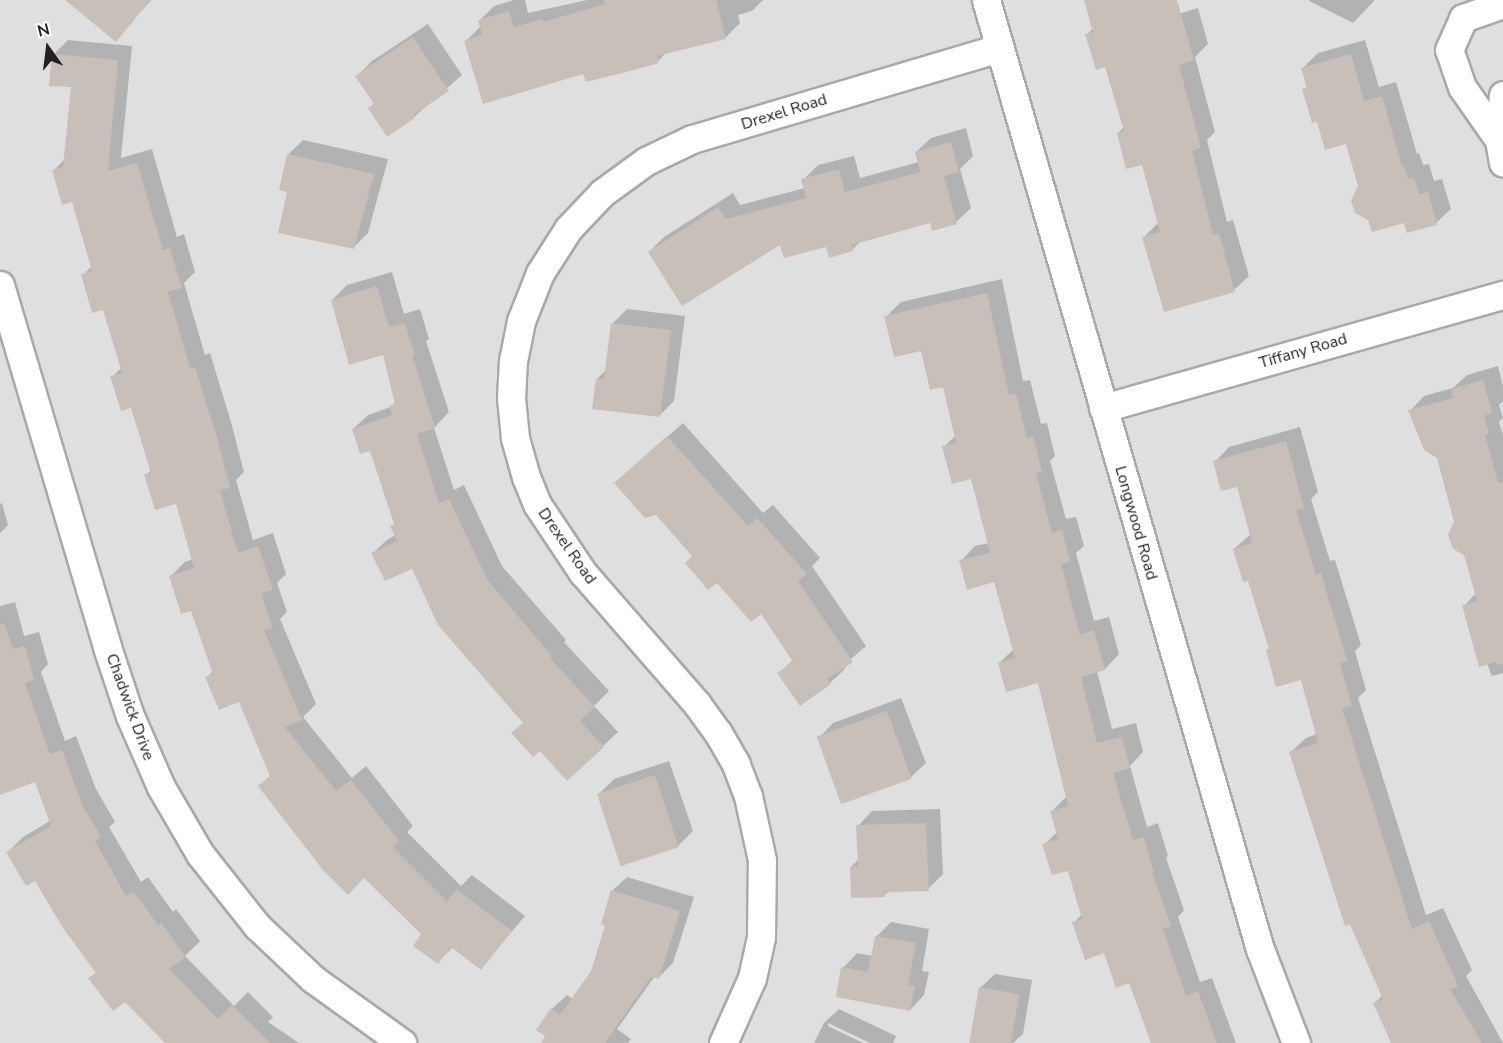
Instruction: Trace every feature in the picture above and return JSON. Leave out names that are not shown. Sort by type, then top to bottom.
[{"type":"street","name":"Longwood Road","points":[[986,0],[1260,949],[1296,1043]]},
{"type":"street","points":[[1501,152],[1462,87],[1449,50],[1463,18],[1503,4]]},
{"type":"street","name":"Drexel Road","points":[[723,1043],[752,978],[761,937],[764,893],[762,860],[748,795],[735,764],[704,714],[583,573],[537,504],[526,477],[515,438],[511,398],[513,361],[521,321],[540,273],[568,229],[602,193],[646,161],[692,139],[1000,48]]},
{"type":"street","points":[[1501,152],[1503,95]]},
{"type":"street","name":"Chadwick Drive","points":[[0,285],[5,322],[107,646],[130,716],[161,787],[200,854],[258,926],[313,979],[402,1043]]},
{"type":"street","name":"Tiffany Road","points":[[1103,408],[1503,295]]},
{"type":"shaded area","points":[[0,0],[1503,0],[1503,1043],[0,1043]]},
{"type":"building","points":[[65,0],[150,0],[116,42]]},
{"type":"building","points":[[604,0],[716,0],[726,39],[657,56],[659,63],[630,71],[586,82],[583,74],[483,104],[464,41],[482,35],[478,20],[509,11],[514,27],[542,19],[543,22],[605,4]]},
{"type":"building","points":[[1084,0],[1177,0],[1194,60],[1179,65],[1201,148],[1192,151],[1213,235],[1219,233],[1235,292],[1164,312],[1142,237],[1160,232],[1142,165],[1126,169],[1117,133],[1124,131],[1105,67],[1096,70],[1085,34],[1093,32]]},
{"type":"building","points":[[413,37],[449,91],[413,115],[415,118],[387,137],[368,108],[374,104],[355,76]]},
{"type":"building","points":[[52,54],[118,60],[108,171],[137,163],[163,250],[170,248],[182,288],[168,292],[190,368],[195,367],[217,437],[230,488],[220,490],[238,553],[258,546],[273,590],[261,593],[273,628],[264,630],[302,720],[285,727],[336,791],[351,780],[399,841],[393,847],[447,901],[456,889],[512,931],[481,970],[451,947],[438,964],[413,946],[421,934],[364,878],[348,895],[323,870],[258,786],[270,776],[239,702],[219,710],[205,677],[213,674],[191,611],[181,614],[169,576],[194,568],[176,504],[155,510],[144,474],[151,473],[131,408],[121,411],[110,376],[122,373],[103,310],[92,313],[81,274],[92,271],[72,202],[62,205],[52,170],[63,167],[71,87],[49,86]]},
{"type":"building","points":[[1351,54],[1364,101],[1382,96],[1402,167],[1405,167],[1408,179],[1414,177],[1419,194],[1428,192],[1437,225],[1407,233],[1404,223],[1372,232],[1368,220],[1355,213],[1351,200],[1358,186],[1346,144],[1325,150],[1317,122],[1312,123],[1302,89],[1307,88],[1301,68]]},
{"type":"building","points":[[951,142],[959,172],[944,176],[957,224],[932,231],[930,223],[852,245],[853,251],[829,258],[826,247],[784,258],[780,245],[682,306],[648,252],[718,207],[726,219],[806,198],[801,179],[839,169],[845,192],[920,172],[915,152]]},
{"type":"building","points":[[287,154],[374,174],[354,249],[278,233],[287,192],[279,190]]},
{"type":"building","points":[[377,286],[389,327],[405,323],[415,355],[412,355],[435,428],[417,434],[439,503],[449,499],[488,581],[552,656],[550,658],[595,707],[580,721],[604,747],[567,781],[540,751],[533,757],[511,733],[523,723],[438,625],[412,569],[385,581],[371,553],[397,541],[390,526],[394,524],[370,451],[360,454],[352,429],[392,415],[389,406],[395,404],[383,355],[349,365],[331,300]]},
{"type":"building","points":[[987,293],[1009,395],[1016,393],[1027,438],[1033,436],[1042,472],[1036,473],[1052,533],[1062,530],[1070,562],[1061,564],[1080,635],[1094,630],[1105,670],[1081,677],[1097,743],[1122,737],[1130,768],[1113,773],[1133,840],[1144,837],[1154,872],[1152,872],[1171,926],[1163,929],[1186,996],[1198,991],[1217,1043],[1151,1043],[1129,983],[1116,988],[1104,953],[1085,960],[1072,922],[1082,919],[1068,871],[1052,875],[1042,844],[1058,839],[1050,811],[1068,806],[1038,683],[1006,692],[998,663],[1015,658],[994,582],[967,590],[959,560],[990,553],[971,479],[952,484],[942,446],[956,443],[943,387],[930,390],[921,351],[894,357],[884,316]]},
{"type":"building","points":[[611,323],[671,330],[660,417],[592,409],[596,379],[604,379]]},
{"type":"building","points":[[1483,380],[1492,413],[1484,416],[1489,434],[1485,435],[1498,483],[1503,482],[1503,664],[1496,665],[1495,662],[1479,667],[1462,605],[1477,601],[1464,555],[1453,549],[1448,535],[1454,522],[1437,458],[1424,450],[1408,410],[1453,398],[1451,389]]},
{"type":"building","points":[[667,436],[748,526],[757,518],[807,574],[798,581],[853,662],[827,679],[831,684],[800,706],[777,673],[793,662],[761,614],[751,622],[717,583],[708,590],[685,563],[692,556],[656,515],[645,518],[614,483]]},
{"type":"building","points":[[1286,441],[1304,508],[1296,510],[1316,575],[1321,573],[1347,661],[1340,663],[1352,706],[1342,708],[1412,929],[1429,921],[1458,986],[1450,989],[1482,1043],[1391,1043],[1373,1003],[1383,999],[1350,925],[1345,926],[1289,752],[1318,743],[1301,680],[1276,687],[1266,650],[1269,649],[1248,581],[1243,582],[1233,549],[1252,543],[1237,487],[1221,491],[1213,461]]},
{"type":"building","points":[[4,623],[13,649],[25,646],[34,680],[25,683],[50,754],[62,750],[82,804],[101,837],[95,841],[126,896],[133,891],[186,957],[169,969],[218,1019],[232,1005],[270,1043],[165,1043],[125,1002],[113,1011],[88,978],[96,973],[63,928],[35,881],[26,886],[6,852],[51,826],[35,782],[0,795],[0,624]]},
{"type":"building","points":[[887,711],[912,779],[841,804],[817,737]]},
{"type":"building","points":[[655,775],[678,847],[620,866],[597,794]]},
{"type":"building","points":[[926,823],[929,891],[885,892],[885,897],[851,898],[850,867],[858,866],[856,825]]},
{"type":"building","points":[[611,890],[680,911],[659,979],[651,977],[605,1043],[541,1043],[545,1036],[536,1030],[551,1008],[560,1015],[591,971],[605,926],[601,924]]},
{"type":"building","points":[[875,936],[916,943],[908,985],[915,986],[910,1011],[836,997],[841,967],[868,972]]},
{"type":"building","points":[[979,987],[1019,994],[1011,1043],[969,1043]]}]
